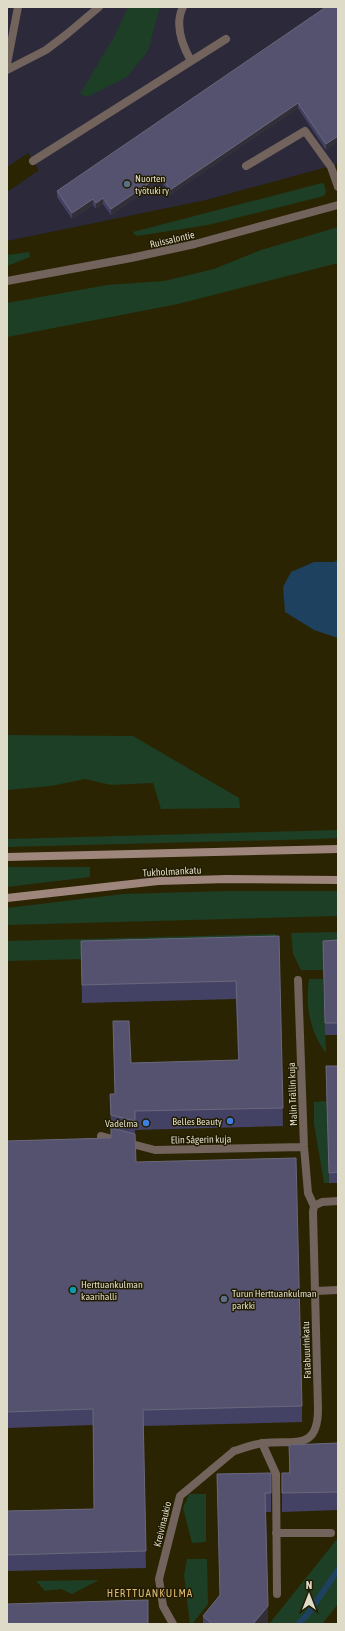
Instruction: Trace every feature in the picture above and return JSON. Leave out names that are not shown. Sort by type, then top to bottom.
[{"type":"main road","name":"Tukholmankatu","points":[[7,857],[338,848]]},
{"type":"main road","name":"Tukholmankatu","points":[[7,898],[158,881],[227,879],[338,880]]},
{"type":"street","points":[[7,64],[18,7]]},
{"type":"street","points":[[7,70],[46,50],[99,7]]},
{"type":"street","points":[[182,7],[179,14],[180,35],[185,51],[191,61]]},
{"type":"street","points":[[33,161],[226,39]]},
{"type":"street","points":[[246,166],[304,131],[332,167],[338,187]]},
{"type":"street","name":"Ruissalontie","points":[[7,281],[131,258],[196,244],[338,205]]},
{"type":"street","name":"Malin Trällin kuja","points":[[298,980],[304,1147],[308,1193],[314,1206]]},
{"type":"street","name":"Elin Sågerin kuja","points":[[101,1136],[155,1150],[304,1147]]},
{"type":"street","points":[[314,1206],[322,1202],[338,1201]]},
{"type":"street","name":"Fatabuurinkatu","points":[[234,1451],[262,1443],[307,1439],[314,1434],[318,1425],[314,1206]]},
{"type":"street","points":[[315,1291],[338,1290]]},
{"type":"street","points":[[262,1443],[276,1474],[277,1594]]},
{"type":"street","name":"Kreivinaukio","points":[[173,1624],[163,1606],[159,1579],[180,1496],[234,1451]]},
{"type":"street","points":[[276,1533],[332,1533]]},
{"type":"shaded area","points":[[7,7],[338,7],[338,164],[206,200],[7,241],[7,192],[39,170],[28,153],[7,167]]},
{"type":"green space","points":[[128,7],[160,7],[148,51],[127,77],[87,97],[80,94],[114,37]]},
{"type":"green space","points":[[322,183],[324,184],[326,192],[324,196],[208,225],[137,236],[133,232]]},
{"type":"green space","points":[[338,227],[338,263],[178,304],[7,337],[7,303],[107,285],[164,281],[214,269],[261,250]]},
{"type":"green space","points":[[29,252],[30,257],[7,266],[7,255]]},
{"type":"green space","points":[[7,735],[133,736],[239,798],[240,808],[161,809],[153,783],[111,785],[85,779],[51,786],[7,790]]},
{"type":"green space","points":[[338,830],[338,838],[7,847],[7,839]]},
{"type":"green space","points":[[7,867],[90,867],[90,877],[7,887]]},
{"type":"green space","points":[[227,891],[338,891],[338,916],[7,925],[7,908],[123,894]]},
{"type":"green space","points":[[338,932],[338,952],[323,970],[301,970],[293,954],[291,933]]},
{"type":"green space","points":[[275,934],[279,954],[7,961],[7,941]]},
{"type":"green space","points":[[309,979],[323,979],[326,1053],[316,1036],[310,1018],[308,1009]]},
{"type":"green space","points":[[327,1101],[329,1183],[324,1183],[314,1124],[314,1102]]},
{"type":"green space","points":[[189,1494],[206,1494],[206,1542],[192,1543],[183,1508]]},
{"type":"green space","points":[[338,1538],[338,1604],[322,1624],[269,1624]]},
{"type":"green space","points":[[187,1559],[207,1559],[208,1604],[192,1624],[190,1624],[184,1575]]},
{"type":"green space","points":[[99,1580],[72,1594],[61,1589],[45,1591],[36,1581]]},
{"type":"water","points":[[338,560],[338,638],[314,630],[285,612],[283,587],[291,572],[314,562],[334,562]]},
{"type":"building","points":[[326,7],[338,7],[338,136],[326,144],[298,103],[170,190],[161,175],[111,209],[103,198],[96,203],[93,199],[72,213],[57,191]]},
{"type":"building","points":[[279,936],[283,1108],[135,1111],[135,1121],[111,1115],[110,1094],[115,1094],[113,1021],[129,1021],[131,1063],[239,1060],[236,981],[82,985],[81,941]]},
{"type":"building","points":[[338,940],[338,1023],[325,1023],[323,941]]},
{"type":"building","points":[[326,1066],[338,1066],[338,1172],[329,1173]]},
{"type":"building","points":[[111,1128],[135,1134],[136,1162],[296,1158],[302,1406],[143,1410],[146,1551],[7,1555],[7,1511],[94,1509],[93,1409],[7,1412],[7,1141],[111,1138]]},
{"type":"building","points":[[338,1443],[338,1492],[282,1493],[282,1473],[290,1473],[289,1445]]},
{"type":"building","points":[[271,1473],[271,1493],[265,1493],[268,1606],[253,1624],[212,1624],[203,1616],[220,1595],[217,1474]]},
{"type":"building","points":[[148,1600],[148,1624],[7,1624],[7,1604]]},
{"type":"waterway","points":[[298,1624],[307,1615],[338,1570]]},
{"type":"place","name":"Nuorten työtuki ry","points":[[127,184]]},
{"type":"place","name":"Belles Beauty","points":[[230,1121]]},
{"type":"place","name":"Vadelma","points":[[146,1123]]},
{"type":"place","name":"Herttuankulman kaarihalli","points":[[73,1290]]},
{"type":"place","name":"Turun Herttuankulman parkki","points":[[224,1299]]},
{"type":"district","name":"HERTTUANKULMA","points":[[150,1593]]}]
